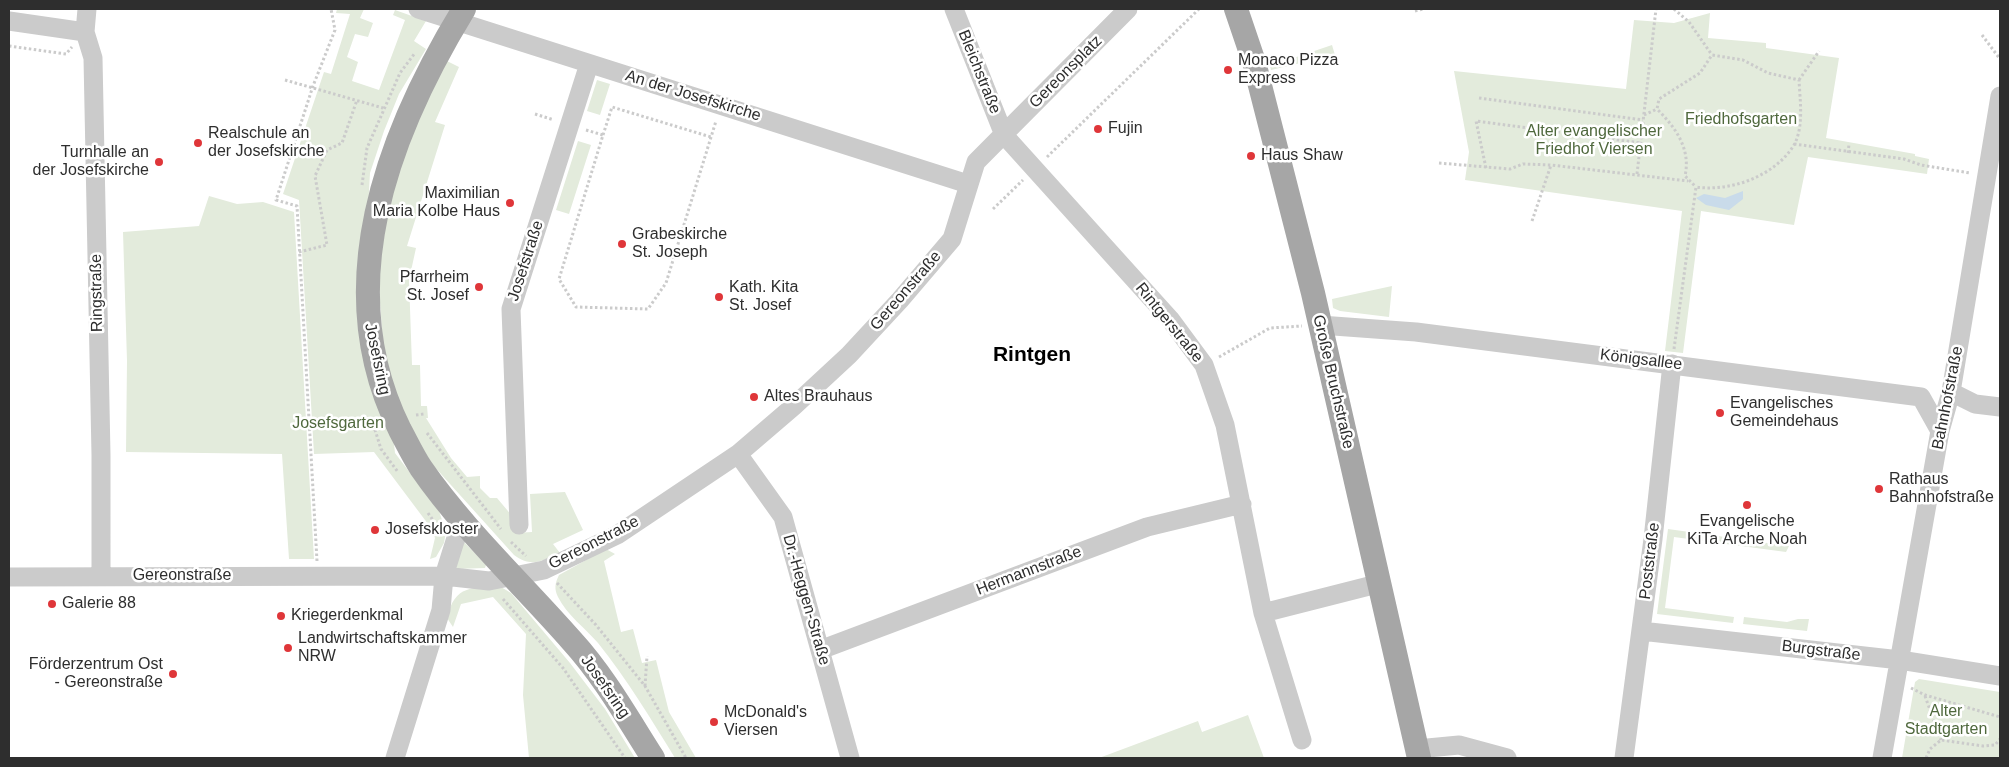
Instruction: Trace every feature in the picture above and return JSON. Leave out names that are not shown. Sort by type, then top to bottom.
[{"type":"main road","name":"Große Bruchstraße","points":[[1236,9],[1254,62],[1320,324],[1377,584],[1418,754]]},
{"type":"main road","name":"Josefsring","points":[[461,15],[421,83],[397,140],[379,200],[368,266],[368,323],[377,372],[388,404],[421,468],[513,576],[574,642],[614,697],[654,758]]},
{"type":"street","name":"Ringstraße","points":[[87,9],[85,32],[93,58],[101,577]]},
{"type":"street","name":"An der Josefskirche","points":[[418,9],[461,15],[589,64],[968,184]]},
{"type":"street","name":"Bleichstraße","points":[[954,9],[1004,136]]},
{"type":"street","name":"Gereonsplatz","points":[[1004,136],[1128,9]]},
{"type":"street","points":[[9,21],[85,32]]},
{"type":"street","name":"Josefstraße","points":[[511,532],[511,310],[589,64]]},
{"type":"street","name":"Bahnhofstraße","points":[[1882,758],[1940,431],[1951,392],[2000,96]]},
{"type":"street","name":"Rintgerstraße","points":[[1004,136],[1170,319],[1204,365],[1225,425],[1263,613],[1302,740]]},
{"type":"street","name":"Gereonstraße","points":[[9,577],[444,576],[488,581],[544,570],[617,535],[738,454],[794,406],[842,361],[952,239],[976,162],[989,147],[1004,136]]},
{"type":"street","name":"Königsallee","points":[[1320,324],[1416,332],[1921,397],[1940,431]]},
{"type":"street","name":"Poststraße","points":[[1624,758],[1641,631],[1672,364]]},
{"type":"street","points":[[1951,392],[1975,404],[2000,407]]},
{"type":"street","name":"Dr.-Heggen-Straße","points":[[738,454],[783,517],[850,758]]},
{"type":"street","name":"Hermannstraße","points":[[820,650],[1147,527],[1242,504]]},
{"type":"street","points":[[395,758],[441,610],[444,576],[454,541],[464,520]]},
{"type":"street","points":[[1263,613],[1377,584]]},
{"type":"street","name":"Burgstraße","points":[[1641,631],[1900,660],[2000,676]]},
{"type":"street","points":[[1418,754],[1459,745],[1507,758]]},
{"type":"path","points":[[317,564],[297,206],[276,200],[313,86],[335,30],[331,9]]},
{"type":"path","points":[[993,209],[1199,9]]},
{"type":"path","points":[[1415,11],[1423,9]]},
{"type":"path","points":[[1637,174],[1656,9]]},
{"type":"path","points":[[1674,9],[1689,22],[1712,55],[1743,60],[1768,73],[1799,80]]},
{"type":"path","points":[[9,46],[66,54],[85,32]]},
{"type":"path","points":[[1982,35],[2000,59]]},
{"type":"path","points":[[1657,109],[1673,125],[1682,141],[1688,162],[1685,176],[1696,187],[1708,189],[1731,186],[1760,176],[1778,163],[1794,144],[1800,109],[1799,80],[1819,51]]},
{"type":"path","points":[[1657,109],[1659,99],[1700,74],[1712,55]]},
{"type":"path","points":[[285,80],[313,86],[384,108]]},
{"type":"path","points":[[1479,98],[1643,120]]},
{"type":"path","points":[[299,252],[327,245],[315,176],[326,150],[342,143],[357,100]]},
{"type":"path","points":[[711,137],[612,107],[558,279],[576,307],[648,309],[666,283],[711,137],[720,104]]},
{"type":"path","points":[[1644,114],[1657,109]]},
{"type":"path","points":[[535,114],[603,135]]},
{"type":"path","points":[[1486,168],[1476,121],[1641,143]]},
{"type":"path","points":[[1794,144],[1848,153],[1904,159],[1921,165],[1986,176]]},
{"type":"path","points":[[1848,153],[1849,144]]},
{"type":"path","points":[[1439,163],[1510,169],[1523,164],[1550,165],[1688,181]]},
{"type":"path","points":[[1532,222],[1550,165]]},
{"type":"path","points":[[1672,364],[1696,187]]},
{"type":"path","points":[[1204,365],[1270,328],[1320,324]]},
{"type":"path","points":[[413,407],[420,422]]},
{"type":"path","points":[[416,416],[424,414]]},
{"type":"path","points":[[424,429],[511,532],[523,554],[544,570],[596,625],[644,686],[686,758]]},
{"type":"path","points":[[488,581],[563,668],[625,758]]},
{"type":"path","points":[[644,686],[647,656]]},
{"type":"path","points":[[1896,686],[1910,688],[1925,695],[2000,717]]},
{"type":"path","points":[[1925,695],[1941,740]]},
{"type":"path","points":[[1926,758],[1930,749],[1941,740],[1983,746],[1995,745],[2000,739]]},
{"type":"green space","name":"Josefsgarten","points":[[337,9],[364,9],[360,18],[373,23],[368,37],[355,34],[347,57],[358,62],[352,81],[379,90],[405,20],[393,15],[395,10],[426,21],[414,41],[426,49],[399,94],[370,173],[368,209],[395,453],[439,511],[446,532],[444,543],[436,557],[430,559],[435,538],[431,528],[374,452],[314,454],[299,200],[283,194],[324,72],[331,74],[350,14],[336,13]]},
{"type":"green space","points":[[1710,13],[1708,38],[1766,43],[1766,48],[1839,58],[1826,138],[1915,154],[1915,156],[1929,159],[1927,174],[1808,157],[1794,225],[1701,211],[1683,353],[1665,351],[1682,211],[1465,180],[1469,152],[1454,71],[1626,89],[1634,20],[1674,23]]},
{"type":"green space","points":[[1332,45],[1335,55],[1271,70],[1270,66]]},
{"type":"green space","points":[[447,61],[459,67],[435,122],[445,125],[407,246],[416,248],[409,280],[412,365],[420,365],[421,406],[427,406],[428,418],[426,418],[451,458],[467,477],[480,476],[480,488],[490,498],[497,498],[513,517],[515,533],[532,532],[530,494],[565,492],[583,530],[553,544],[560,553],[537,562],[526,561],[514,555],[432,464],[404,418],[385,371],[377,261],[398,158]]},
{"type":"green space","points":[[597,80],[610,84],[600,115],[587,111]]},
{"type":"green space","points":[[578,141],[591,145],[569,214],[556,210]]},
{"type":"green space","points":[[209,196],[237,204],[263,202],[294,212],[314,559],[289,559],[282,454],[126,452],[127,361],[123,232],[199,226]]},
{"type":"green space","points":[[1392,286],[1389,317],[1340,311],[1333,308],[1332,299]]},
{"type":"green space","points":[[1668,529],[1789,546],[1786,552],[1674,537],[1665,608],[1734,617],[1733,623],[1657,614]]},
{"type":"green space","points":[[464,542],[486,565],[485,568],[455,569]]},
{"type":"green space","points":[[606,549],[615,554],[604,561],[621,632],[633,629],[642,663],[656,660],[669,712],[696,758],[675,758],[619,671],[598,643],[566,610],[557,594],[556,586],[559,575]]},
{"type":"green space","points":[[481,587],[501,587],[511,593],[570,663],[605,709],[635,758],[529,758],[523,695],[526,634],[493,597],[461,604],[453,627],[447,618],[450,607],[455,599],[466,590]]},
{"type":"green space","points":[[1744,617],[1787,622],[1809,619],[1807,631],[1743,624]]},
{"type":"green space","name":"Alter Stadtgarten","points":[[1919,679],[2000,692],[2000,758],[1902,758],[1915,682]]},
{"type":"green space","points":[[1248,715],[1264,758],[1099,758],[1198,721],[1202,732]]},
{"type":"water","points":[[1743,191],[1743,199],[1729,210],[1706,205],[1696,198],[1704,194],[1725,198]]},
{"type":"place","name":"Monaco Pizza Express","points":[[1228,70]]},
{"type":"place","name":"Fujin","points":[[1098,129]]},
{"type":"place","name":"Realschule an der Josefskirche","points":[[198,143]]},
{"type":"place","name":"Haus Shaw","points":[[1251,156]]},
{"type":"place","name":"Turnhalle an der Josefskirche","points":[[159,162]]},
{"type":"place","name":"Maximilian Maria Kolbe Haus","points":[[510,203]]},
{"type":"place","name":"Grabeskirche St. Joseph","points":[[622,244]]},
{"type":"place","name":"Pfarrheim St. Josef","points":[[479,287]]},
{"type":"place","name":"Kath. Kita St. Josef","points":[[719,297]]},
{"type":"place","name":"Altes Brauhaus","points":[[754,397]]},
{"type":"place","name":"Evangelisches Gemeindehaus","points":[[1720,413]]},
{"type":"place","name":"Rathaus Bahnhofstraße","points":[[1879,489]]},
{"type":"place","name":"Evangelische KiTa Arche Noah","points":[[1747,505]]},
{"type":"place","name":"Josefskloster","points":[[375,530]]},
{"type":"place","name":"Galerie 88","points":[[52,604]]},
{"type":"place","name":"Kriegerdenkmal","points":[[281,616]]},
{"type":"place","name":"Landwirtschaftskammer NRW","points":[[288,648]]},
{"type":"place","name":"Förderzentrum Ost - Gereonstraße","points":[[173,674]]},
{"type":"place","name":"McDonald's Viersen","points":[[714,722]]},
{"type":"district","name":"Rintgen","points":[[1032,355]]},
{"type":"park label","name":"Friedhofsgarten","points":[[1741,120]]},
{"type":"park label","name":"Alter evangelischer Friedhof Viersen","points":[[1594,141]]}]
